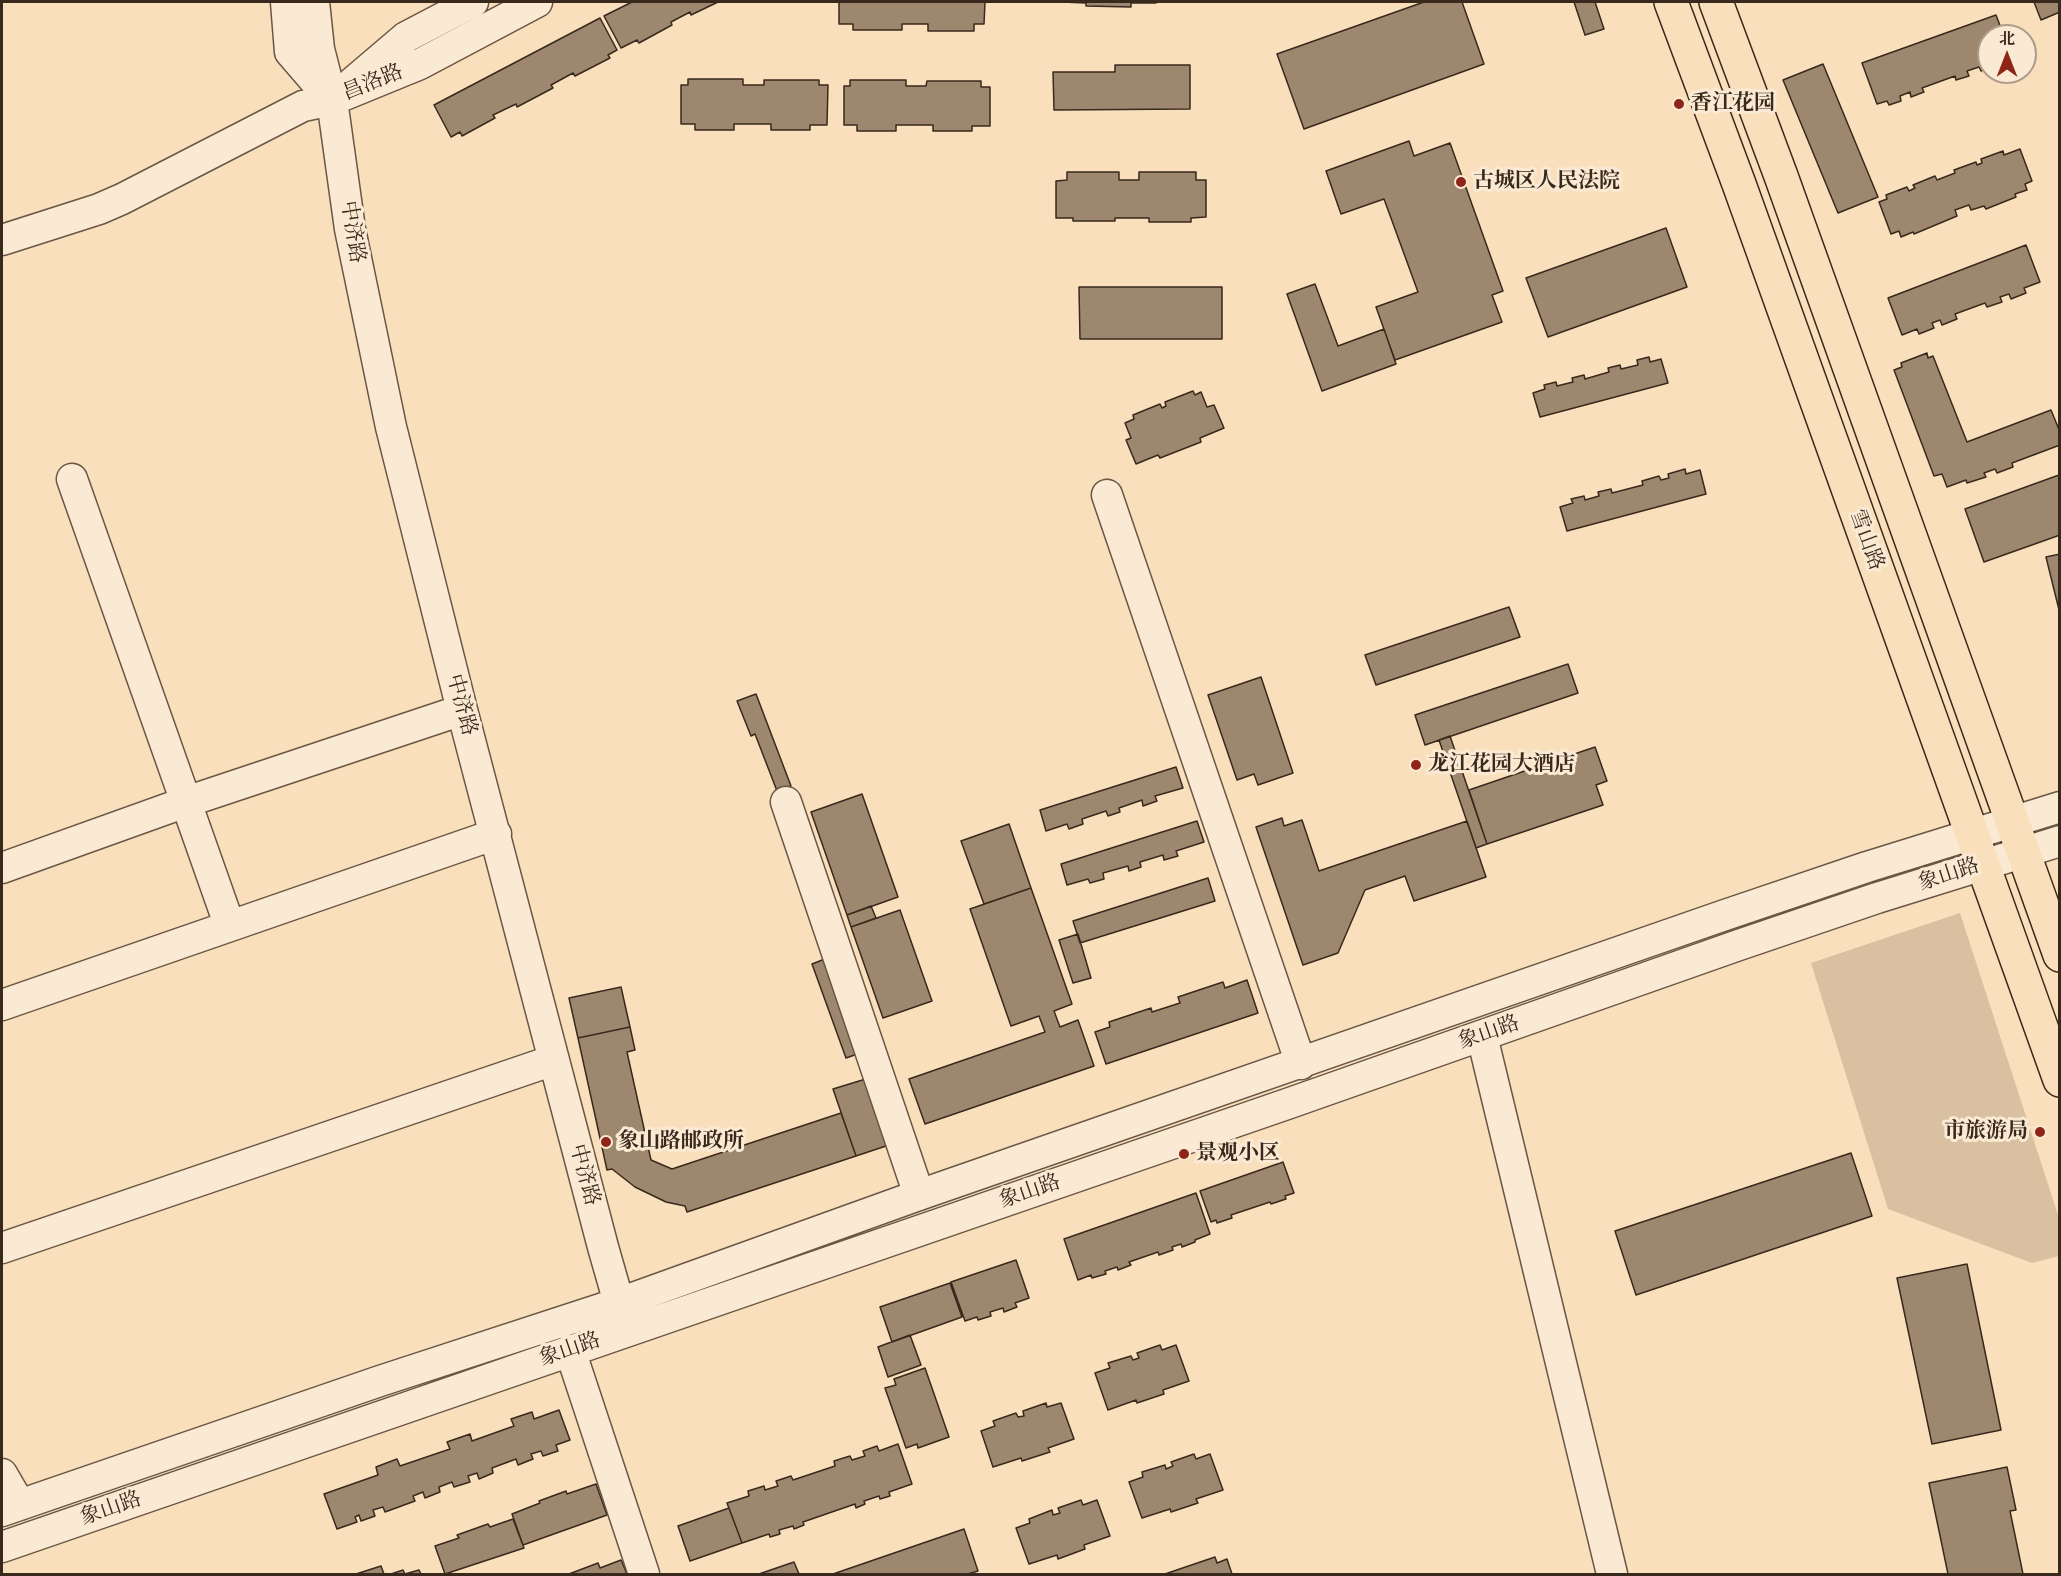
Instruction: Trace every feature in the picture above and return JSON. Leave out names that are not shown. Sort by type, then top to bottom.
[{"type":"main road","name":"雪山路","points":[[1671,2],[1739,184],[2060,1080]]},
{"type":"main road","name":"雪山路","points":[[1716,2],[1781,176],[2060,955]]},
{"type":"street","points":[[2,240],[99,209],[177,172],[303,106],[332,100],[290,52],[286,2]]},
{"type":"street","name":"中济路","points":[[314,2],[319,49],[332,100],[350,229],[378,373],[462,710],[619,1304]]},
{"type":"street","name":"昌洛路","points":[[332,100],[406,37],[473,2]]},
{"type":"street","name":"昌洛路","points":[[332,100],[420,64],[537,2]]},
{"type":"street","points":[[72,479],[229,924]]},
{"type":"street","points":[[1107,495],[1301,1064]]},
{"type":"street","points":[[2,868],[186,802],[462,710]]},
{"type":"street","points":[[786,802],[919,1195]]},
{"type":"street","name":"象山路","points":[[11,1508],[380,1380],[619,1304],[919,1195],[1725,915],[2060,807]]},
{"type":"street","points":[[2,1005],[229,924],[496,834]]},
{"type":"street","name":"象山路","points":[[2,1546],[1482,1036],[1736,946],[2060,841]]},
{"type":"street","points":[[1482,1036],[1612,1575]]},
{"type":"street","points":[[2,1248],[554,1060]]},
{"type":"street","points":[[570,1350],[644,1575]]},
{"type":"street","points":[[2,1474],[11,1508]]},
{"type":"shaded area","points":[[1960,913],[2059,1218],[2059,1256],[2032,1263],[1888,1209],[1811,963]]},
{"type":"building","points":[[632,2],[718,2],[691,15],[690,12],[639,43],[637,40],[621,48],[604,16]]},
{"type":"building","points":[[839,2],[985,2],[984,24],[974,24],[974,31],[928,31],[928,24],[902,24],[902,30],[853,30],[853,24],[839,24]]},
{"type":"building","points":[[1062,2],[1156,3],[1131,3],[1131,7],[1086,6],[1086,3]]},
{"type":"building","points":[[1424,2],[1462,2],[1484,64],[1304,129],[1277,54]]},
{"type":"building","points":[[1574,2],[1595,2],[1604,29],[1585,35]]},
{"type":"building","points":[[2034,2],[2060,2],[2060,12],[2041,20]]},
{"type":"building","points":[[1996,15],[1999,24],[1977,24],[1977,68],[1967,71],[1969,76],[1956,80],[1955,76],[1922,88],[1924,92],[1911,97],[1910,92],[1900,96],[1901,101],[1889,105],[1887,101],[1877,104],[1862,63]]},
{"type":"building","points":[[600,18],[617,50],[608,55],[610,58],[575,76],[573,73],[551,85],[553,88],[517,107],[516,104],[493,115],[495,118],[462,136],[460,132],[451,137],[434,105]]},
{"type":"building","points":[[1823,64],[1878,197],[1838,213],[1783,80]]},
{"type":"building","points":[[1115,65],[1190,65],[1190,109],[1054,110],[1053,72],[1115,72]]},
{"type":"building","points":[[688,79],[743,79],[743,85],[764,85],[764,80],[819,80],[819,85],[828,85],[827,125],[810,125],[810,130],[771,130],[771,124],[734,124],[734,130],[695,130],[695,124],[681,124],[681,85],[688,85]]},
{"type":"building","points":[[850,80],[906,80],[906,86],[926,86],[927,81],[981,81],[981,87],[990,87],[990,126],[972,126],[972,131],[933,131],[933,125],[896,125],[896,131],[857,131],[857,125],[844,125],[844,86],[850,86]]},
{"type":"building","points":[[1409,141],[1414,156],[1450,143],[1503,291],[1492,295],[1502,322],[1395,360],[1376,307],[1418,292],[1384,199],[1341,214],[1326,171]]},
{"type":"building","points":[[2020,149],[2032,181],[2025,184],[2027,190],[1986,209],[1984,206],[1971,210],[1969,205],[1955,210],[1957,216],[1914,234],[1913,232],[1901,237],[1899,231],[1891,234],[1879,202],[1887,199],[1886,195],[1907,187],[1909,191],[1915,188],[1913,185],[1935,176],[1937,180],[1955,173],[1954,170],[1976,162],[1977,165],[1982,163],[1981,159],[2003,151],[2004,155]]},
{"type":"building","points":[[1067,172],[1119,172],[1119,180],[1139,180],[1139,172],[1196,172],[1196,180],[1206,180],[1206,217],[1191,218],[1191,222],[1149,222],[1149,218],[1073,221],[1073,218],[1056,218],[1056,181],[1067,180]]},
{"type":"building","points":[[1666,228],[1687,287],[1548,337],[1526,278]]},
{"type":"building","points":[[2026,245],[2040,282],[2024,288],[2026,293],[2011,299],[2009,294],[2000,297],[2002,302],[1987,307],[1985,303],[1955,314],[1957,319],[1942,325],[1940,320],[1932,323],[1934,328],[1919,334],[1917,329],[1902,335],[1888,298]]},
{"type":"building","points":[[1315,284],[1338,346],[1384,329],[1396,364],[1322,391],[1287,294]]},
{"type":"building","points":[[1079,287],[1222,287],[1222,339],[1080,339]]},
{"type":"building","points":[[1927,353],[1928,358],[1933,356],[1967,442],[2051,410],[2060,432],[2060,445],[2012,463],[2013,467],[1997,473],[1995,469],[1984,473],[1986,477],[1967,483],[1966,480],[1947,487],[1942,474],[1934,476],[1894,370],[1902,367],[1901,363]]},
{"type":"building","points":[[1649,357],[1650,362],[1661,359],[1668,383],[1540,417],[1533,393],[1545,389],[1544,385],[1556,382],[1557,386],[1573,382],[1572,378],[1584,375],[1585,379],[1609,372],[1608,368],[1620,365],[1621,369],[1638,365],[1637,360]]},
{"type":"building","points":[[1193,391],[1195,395],[1201,392],[1207,407],[1214,405],[1224,428],[1200,438],[1201,442],[1160,458],[1158,455],[1136,464],[1126,440],[1131,438],[1125,423],[1134,419],[1133,415],[1160,404],[1162,408],[1166,406],[1165,402]]},
{"type":"building","points":[[1685,469],[1686,474],[1700,470],[1706,494],[1567,531],[1560,507],[1573,503],[1571,499],[1584,496],[1585,500],[1599,496],[1598,492],[1611,489],[1612,493],[1643,485],[1642,481],[1659,476],[1661,480],[1669,478],[1668,474]]},
{"type":"building","points":[[2059,475],[2060,535],[1984,562],[1965,509]]},
{"type":"building","points":[[2060,554],[2060,614],[2046,557]]},
{"type":"building","points":[[1509,607],[1520,637],[1376,685],[1365,655]]},
{"type":"building","points":[[1568,664],[1578,693],[1425,745],[1415,715]]},
{"type":"building","points":[[1261,677],[1293,773],[1258,785],[1254,774],[1237,780],[1208,695]]},
{"type":"building","points":[[756,694],[791,786],[777,791],[755,734],[751,736],[737,701]]},
{"type":"building","points":[[1450,736],[1487,844],[1476,848],[1439,740]]},
{"type":"building","points":[[1595,747],[1607,781],[1596,785],[1603,805],[1487,844],[1469,790]]},
{"type":"building","points":[[1176,767],[1183,788],[1155,796],[1157,801],[1143,806],[1142,800],[1119,808],[1120,812],[1108,816],[1106,811],[1082,819],[1083,824],[1069,829],[1067,824],[1046,831],[1040,810]]},
{"type":"building","points":[[862,794],[898,897],[847,915],[811,812]]},
{"type":"building","points":[[1282,818],[1284,826],[1302,820],[1319,871],[1467,821],[1486,877],[1414,901],[1405,876],[1365,890],[1338,953],[1303,965],[1256,827]]},
{"type":"building","points":[[1197,821],[1204,842],[1176,851],[1178,856],[1164,860],[1163,855],[1140,862],[1141,867],[1129,871],[1128,866],[1103,873],[1104,879],[1090,883],[1088,879],[1067,885],[1061,864]]},
{"type":"building","points":[[1009,824],[1031,888],[984,904],[961,841]]},
{"type":"building","points":[[1208,878],[1215,901],[1080,943],[1073,921]]},
{"type":"building","points":[[1031,888],[1072,1004],[1054,1011],[1060,1027],[1078,1020],[1094,1066],[925,1124],[909,1079],[1045,1032],[1039,1016],[1011,1026],[970,909]]},
{"type":"building","points":[[871,906],[876,918],[851,927],[847,915]]},
{"type":"building","points":[[900,910],[932,1001],[883,1018],[851,927]]},
{"type":"building","points":[[1078,934],[1091,978],[1073,983],[1059,940]]},
{"type":"building","points":[[835,955],[869,1050],[846,1058],[812,964]]},
{"type":"building","points":[[1247,980],[1258,1013],[1106,1064],[1095,1032],[1110,1027],[1109,1022],[1151,1008],[1152,1012],[1180,1003],[1178,997],[1223,982],[1225,988]]},
{"type":"building","points":[[621,987],[630,1027],[578,1038],[569,998]]},
{"type":"building","points":[[630,1027],[635,1050],[627,1052],[651,1160],[672,1169],[841,1113],[856,1156],[687,1212],[685,1206],[666,1202],[635,1187],[612,1169],[607,1170],[578,1038]]},
{"type":"building","points":[[869,1078],[892,1144],[856,1156],[833,1089]]},
{"type":"building","points":[[1851,1153],[1872,1216],[1636,1295],[1615,1231]]},
{"type":"building","points":[[1283,1162],[1294,1193],[1285,1196],[1286,1199],[1231,1215],[1232,1218],[1217,1223],[1216,1220],[1211,1222],[1200,1191]]},
{"type":"building","points":[[1196,1193],[1210,1234],[1182,1247],[1181,1244],[1172,1247],[1173,1250],[1159,1255],[1158,1252],[1129,1262],[1131,1265],[1118,1270],[1117,1267],[1105,1271],[1106,1274],[1092,1278],[1091,1275],[1078,1280],[1064,1239]]},
{"type":"building","points":[[1016,1260],[1029,1298],[1015,1303],[1017,1307],[1004,1312],[1003,1308],[990,1312],[991,1316],[965,1321],[951,1282]]},
{"type":"building","points":[[1967,1264],[2001,1430],[1932,1444],[1897,1278]]},
{"type":"building","points":[[950,1283],[962,1317],[892,1342],[880,1307]]},
{"type":"building","points":[[910,1335],[921,1365],[888,1377],[878,1347]]},
{"type":"building","points":[[1160,1345],[1162,1350],[1176,1345],[1189,1381],[1163,1390],[1164,1394],[1137,1403],[1136,1400],[1108,1410],[1095,1373],[1110,1368],[1108,1363],[1131,1356],[1133,1360],[1139,1358],[1137,1353]]},
{"type":"building","points":[[925,1368],[949,1437],[918,1448],[917,1444],[906,1448],[885,1388],[896,1385],[894,1379]]},
{"type":"building","points":[[1046,1403],[1047,1407],[1061,1403],[1074,1439],[1048,1448],[1050,1452],[993,1467],[981,1431],[995,1426],[993,1421],[1016,1413],[1018,1417],[1024,1416],[1023,1411]]},
{"type":"building","points":[[559,1410],[570,1440],[556,1445],[558,1451],[543,1456],[541,1451],[531,1454],[533,1459],[518,1465],[516,1459],[492,1468],[493,1473],[479,1479],[477,1473],[468,1476],[470,1482],[454,1487],[452,1482],[439,1487],[440,1492],[425,1498],[423,1492],[413,1496],[415,1501],[385,1512],[383,1507],[373,1510],[375,1516],[361,1521],[359,1515],[355,1517],[357,1522],[337,1529],[324,1494],[378,1475],[376,1467],[397,1459],[400,1466],[450,1449],[447,1442],[470,1434],[472,1441],[514,1426],[511,1419],[532,1412],[534,1419]]},
{"type":"building","points":[[898,1444],[912,1484],[889,1492],[890,1496],[880,1499],[879,1496],[864,1501],[865,1504],[856,1508],[855,1504],[803,1522],[804,1525],[794,1529],[793,1526],[779,1530],[780,1534],[770,1537],[769,1534],[742,1543],[727,1503],[749,1496],[748,1491],[764,1486],[765,1490],[778,1486],[776,1481],[791,1476],[793,1480],[835,1466],[834,1461],[850,1456],[852,1460],[865,1456],[863,1451],[877,1446],[879,1451]]},
{"type":"building","points":[[1194,1454],[1196,1459],[1210,1454],[1223,1490],[1196,1499],[1198,1503],[1142,1518],[1129,1482],[1143,1477],[1142,1472],[1165,1465],[1166,1469],[1173,1466],[1171,1462]]},
{"type":"building","points":[[2007,1467],[2016,1510],[2010,1511],[2023,1574],[1948,1574],[1929,1483]]},
{"type":"building","points":[[596,1484],[607,1515],[523,1545],[512,1514],[566,1491],[567,1494]]},
{"type":"building","points":[[1081,1500],[1083,1505],[1097,1500],[1110,1536],[1084,1545],[1085,1549],[1058,1559],[1057,1555],[1029,1564],[1016,1528],[1030,1523],[1029,1519],[1052,1510],[1053,1515],[1060,1513],[1058,1508]]},
{"type":"building","points":[[729,1508],[742,1543],[690,1561],[678,1526]]},
{"type":"building","points":[[513,1519],[524,1548],[445,1574],[435,1546],[459,1538],[457,1535],[488,1524],[490,1527]]},
{"type":"building","points":[[964,1529],[978,1571],[968,1574],[833,1574]]},
{"type":"building","points":[[1215,1557],[1217,1563],[1227,1559],[1232,1574],[1165,1574]]},
{"type":"building","points":[[621,1560],[627,1574],[569,1574],[598,1563],[600,1568]]},
{"type":"building","points":[[794,1562],[799,1574],[759,1574]]},
{"type":"building","points":[[381,1566],[384,1574],[356,1574]]},
{"type":"building","points":[[403,1570],[405,1574],[391,1574]]},
{"type":"building","points":[[419,1570],[421,1574],[405,1574]]},
{"type":"place","name":"香江花园","points":[[1679,104]]},
{"type":"place","name":"古城区人民法院","points":[[1461,182]]},
{"type":"place","name":"龙江花园大酒店","points":[[1416,765]]},
{"type":"place","name":"市旅游局","points":[[2040,1132]]},
{"type":"place","name":"象山路邮政所","points":[[606,1142]]},
{"type":"place","name":"景观小区","points":[[1184,1154]]}]
